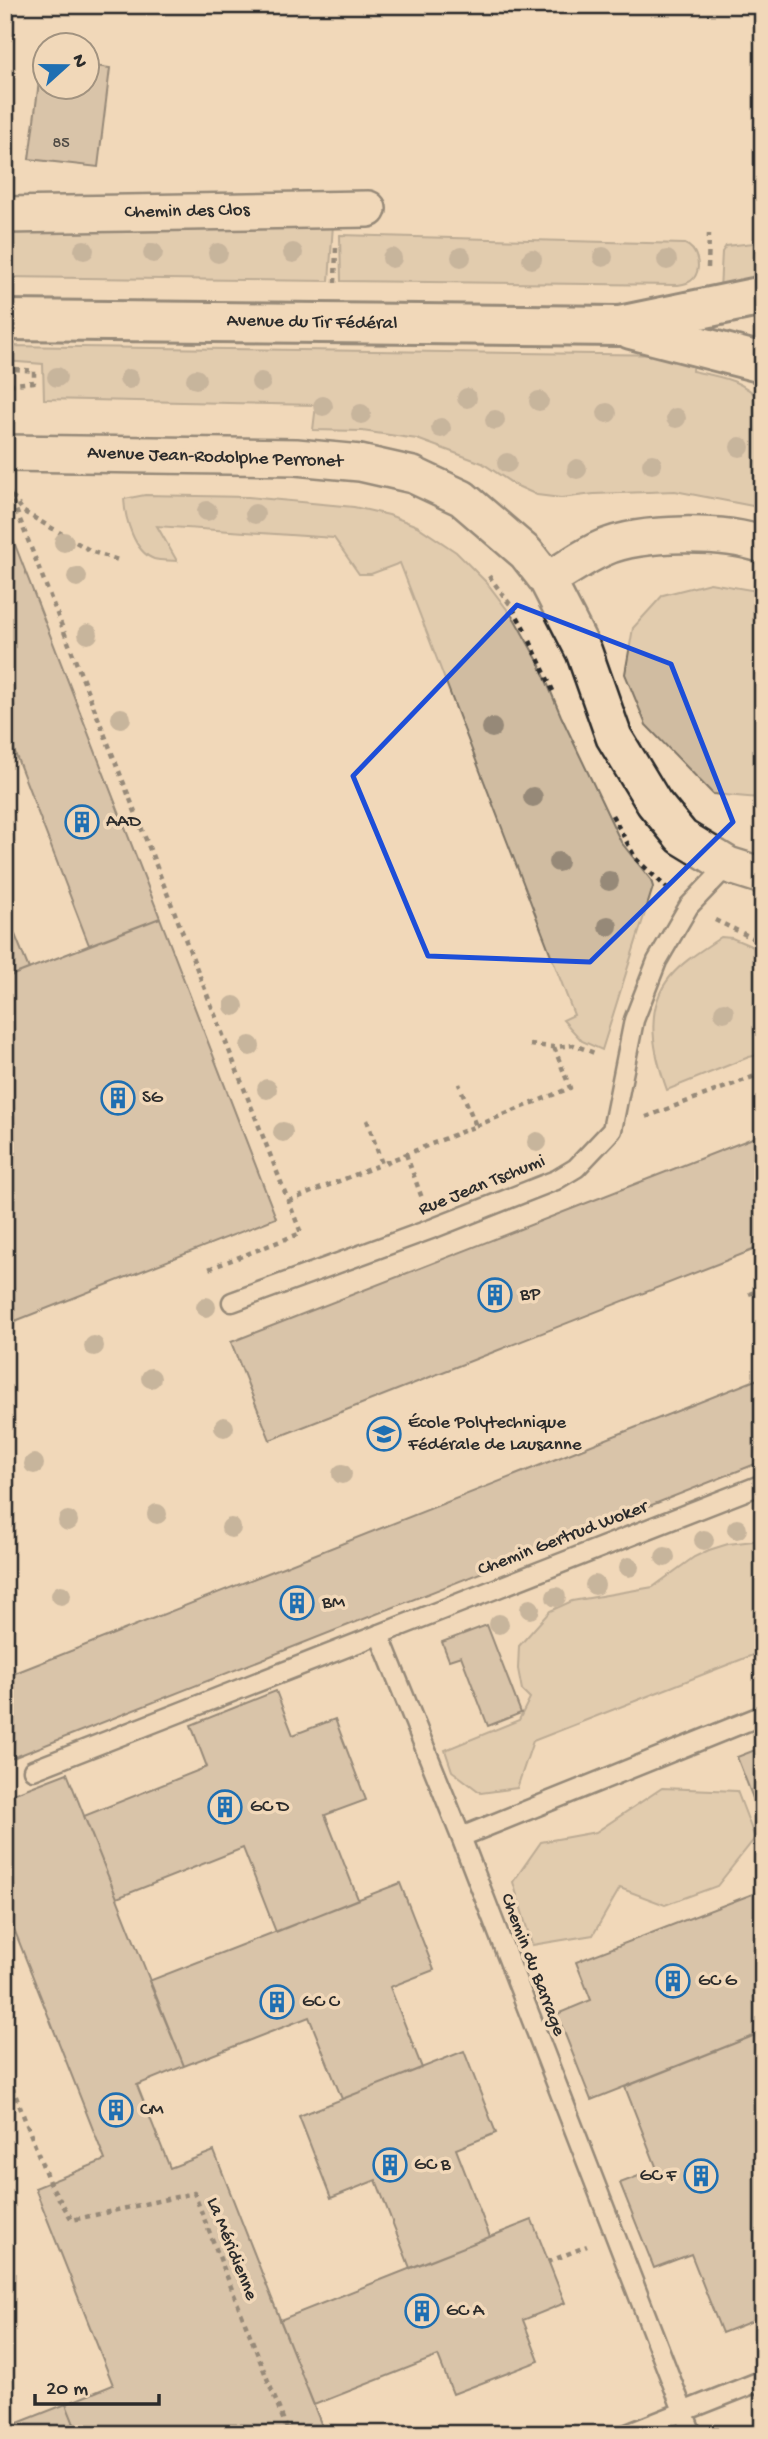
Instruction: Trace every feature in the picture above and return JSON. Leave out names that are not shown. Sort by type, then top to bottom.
[{"type":"main road","name":"Avenue du Tir Fédéral","points":[[5,320],[619,326],[763,296]]},
{"type":"main road","name":"Avenue du Tir Fédéral","points":[[619,326],[763,363]]},
{"type":"street","name":"Chemin des Clos","points":[[5,215],[368,209]]},
{"type":"street","name":"Avenue Jean-Rodolphe Perronet","points":[[5,453],[296,457],[360,463],[413,475],[462,498],[526,553],[547,580],[584,652],[614,737],[653,803],[681,837],[728,864],[763,876]]},
{"type":"street","points":[[547,580],[604,547],[643,537],[701,535],[747,539],[763,545]]},
{"type":"lane","points":[[612,1130],[634,1020],[657,961],[689,906],[728,864]]},
{"type":"lane","name":"Rue Jean Tschumi","points":[[232,1302],[556,1180],[576,1168],[612,1130]]},
{"type":"lane","name":"Chemin Gertrud Woker","points":[[33,1770],[763,1484]]},
{"type":"lane","points":[[379,1634],[461,1837],[763,1715]]},
{"type":"lane","name":"Chemin du Barrage","points":[[461,1837],[692,2434]]},
{"type":"lane","points":[[627,2434],[763,2380]]},
{"type":"path","points":[[708,273],[709,234]]},
{"type":"path","points":[[5,368],[34,371],[34,382],[5,385]]},
{"type":"path","points":[[121,561],[93,552],[24,512],[8,489],[301,1233],[206,1270]]},
{"type":"path","points":[[487,574],[524,628],[558,705]]},
{"type":"path","points":[[610,811],[636,859],[655,878],[689,906],[763,943]]},
{"type":"path","points":[[530,1045],[574,1045],[625,1064]]},
{"type":"path","points":[[289,1201],[570,1088],[554,1047]]},
{"type":"path","points":[[612,1130],[763,1073]]},
{"type":"path","points":[[459,1084],[476,1126]]},
{"type":"path","points":[[367,1120],[382,1164]]},
{"type":"path","points":[[405,1154],[434,1228]]},
{"type":"path","points":[[749,1294],[763,1289]]},
{"type":"path","name":"La Méridienne","points":[[5,2068],[49,2182],[72,2220],[194,2193],[289,2434]]},
{"type":"path","points":[[548,2262],[613,2234]]},
{"type":"highlighted area","points":[[517,605],[671,664],[733,822],[590,962],[428,956],[353,776]]},
{"type":"shaded area","points":[[333,225],[329,281],[5,277],[5,227]]},
{"type":"shaded area","points":[[340,235],[685,244],[693,250],[698,269],[692,280],[678,285],[341,281]]},
{"type":"shaded area","points":[[763,242],[763,274],[720,290],[722,252],[726,246]]},
{"type":"shaded area","points":[[5,346],[674,355],[693,358],[692,371],[722,377],[739,384],[763,402],[763,508],[675,491],[561,498],[537,495],[515,485],[482,463],[417,439],[362,431],[313,430],[316,405],[44,399],[43,364],[5,361]]},
{"type":"shaded area","points":[[145,495],[248,497],[354,507],[389,515],[417,526],[456,552],[487,583],[515,620],[538,661],[621,842],[651,880],[653,887],[602,1050],[582,1041],[563,1020],[574,1015],[400,563],[371,574],[359,574],[334,538],[157,526],[177,561],[154,559],[136,542],[125,507],[124,499]]},
{"type":"shaded area","points":[[710,583],[763,592],[763,794],[759,798],[713,794],[646,725],[625,674],[633,628],[663,595]]},
{"type":"shaded area","points":[[721,937],[732,938],[763,951],[763,1054],[749,1057],[667,1090],[658,1062],[653,1032],[656,1004],[670,977],[694,955]]},
{"type":"shaded area","points":[[754,1541],[763,1543],[763,1651],[533,1741],[517,1788],[481,1793],[452,1771],[445,1750],[519,1720],[530,1698],[522,1690],[518,1669],[519,1646],[550,1611],[572,1601],[653,1587],[694,1557],[709,1550],[728,1544]]},
{"type":"shaded area","points":[[662,1788],[737,1791],[755,1838],[717,1886],[665,1905],[620,1888],[593,1935],[532,1945],[513,1882],[541,1842],[596,1832]]},
{"type":"building","points":[[102,67],[110,68],[98,167],[29,159],[36,102],[102,102]]},
{"type":"building","name":"AAD","points":[[5,519],[160,918],[89,945],[5,727]]},
{"type":"building","points":[[5,910],[29,969],[5,978]]},
{"type":"building","name":"SG","points":[[160,918],[276,1218],[5,1325],[5,978]]},
{"type":"building","name":"BP","points":[[763,1134],[763,1246],[270,1440],[231,1342]]},
{"type":"building","name":"BM","points":[[763,1377],[763,1461],[5,1761],[5,1677]]},
{"type":"building","points":[[487,1625],[521,1713],[488,1726],[461,1656],[449,1660],[442,1642]]},
{"type":"building","name":"GC D","points":[[276,1691],[293,1735],[335,1719],[366,1800],[325,1815],[358,1899],[276,1932],[243,1848],[117,1898],[84,1816],[207,1767],[191,1725]]},
{"type":"building","points":[[763,1747],[763,1824],[737,1757]]},
{"type":"building","name":"CM","points":[[67,1773],[184,2066],[137,2085],[170,2168],[214,2151],[325,2434],[78,2434],[66,2404],[113,2385],[35,2188],[105,2160],[5,1906],[5,1797]]},
{"type":"building","name":"GC C","points":[[400,1883],[434,1970],[390,1987],[422,2068],[342,2099],[309,2017],[184,2066],[149,1981]]},
{"type":"building","name":"GC G","points":[[763,1890],[763,2032],[591,2100],[557,2014],[591,2000],[576,1962]]},
{"type":"building","name":"GC F","points":[[763,2032],[763,2317],[722,2333],[691,2254],[654,2268],[620,2183],[657,2169],[625,2087]]},
{"type":"building","name":"GC B","points":[[464,2051],[496,2133],[456,2149],[490,2237],[410,2268],[376,2180],[331,2198],[299,2116]]},
{"type":"building","name":"GC A","points":[[532,2220],[565,2303],[523,2320],[539,2361],[453,2394],[438,2356],[314,2405],[280,2320]]},
{"type":"building","points":[[66,2404],[78,2434],[5,2434],[5,2428]]},
{"type":"place","name":"AAD","points":[[82,822]]},
{"type":"place","name":"SG","points":[[118,1098]]},
{"type":"place","name":"BP","points":[[495,1295]]},
{"type":"place","name":"École Polytechnique Fédérale de Lausanne","points":[[384,1434]]},
{"type":"place","name":"BM","points":[[297,1603]]},
{"type":"place","name":"GC D","points":[[225,1807]]},
{"type":"place","name":"GC G","points":[[673,1981]]},
{"type":"place","name":"GC C","points":[[277,2002]]},
{"type":"place","name":"CM","points":[[116,2110]]},
{"type":"place","name":"GC B","points":[[390,2165]]},
{"type":"place","name":"GC F","points":[[701,2176]]},
{"type":"place","name":"GC A","points":[[422,2311]]}]
